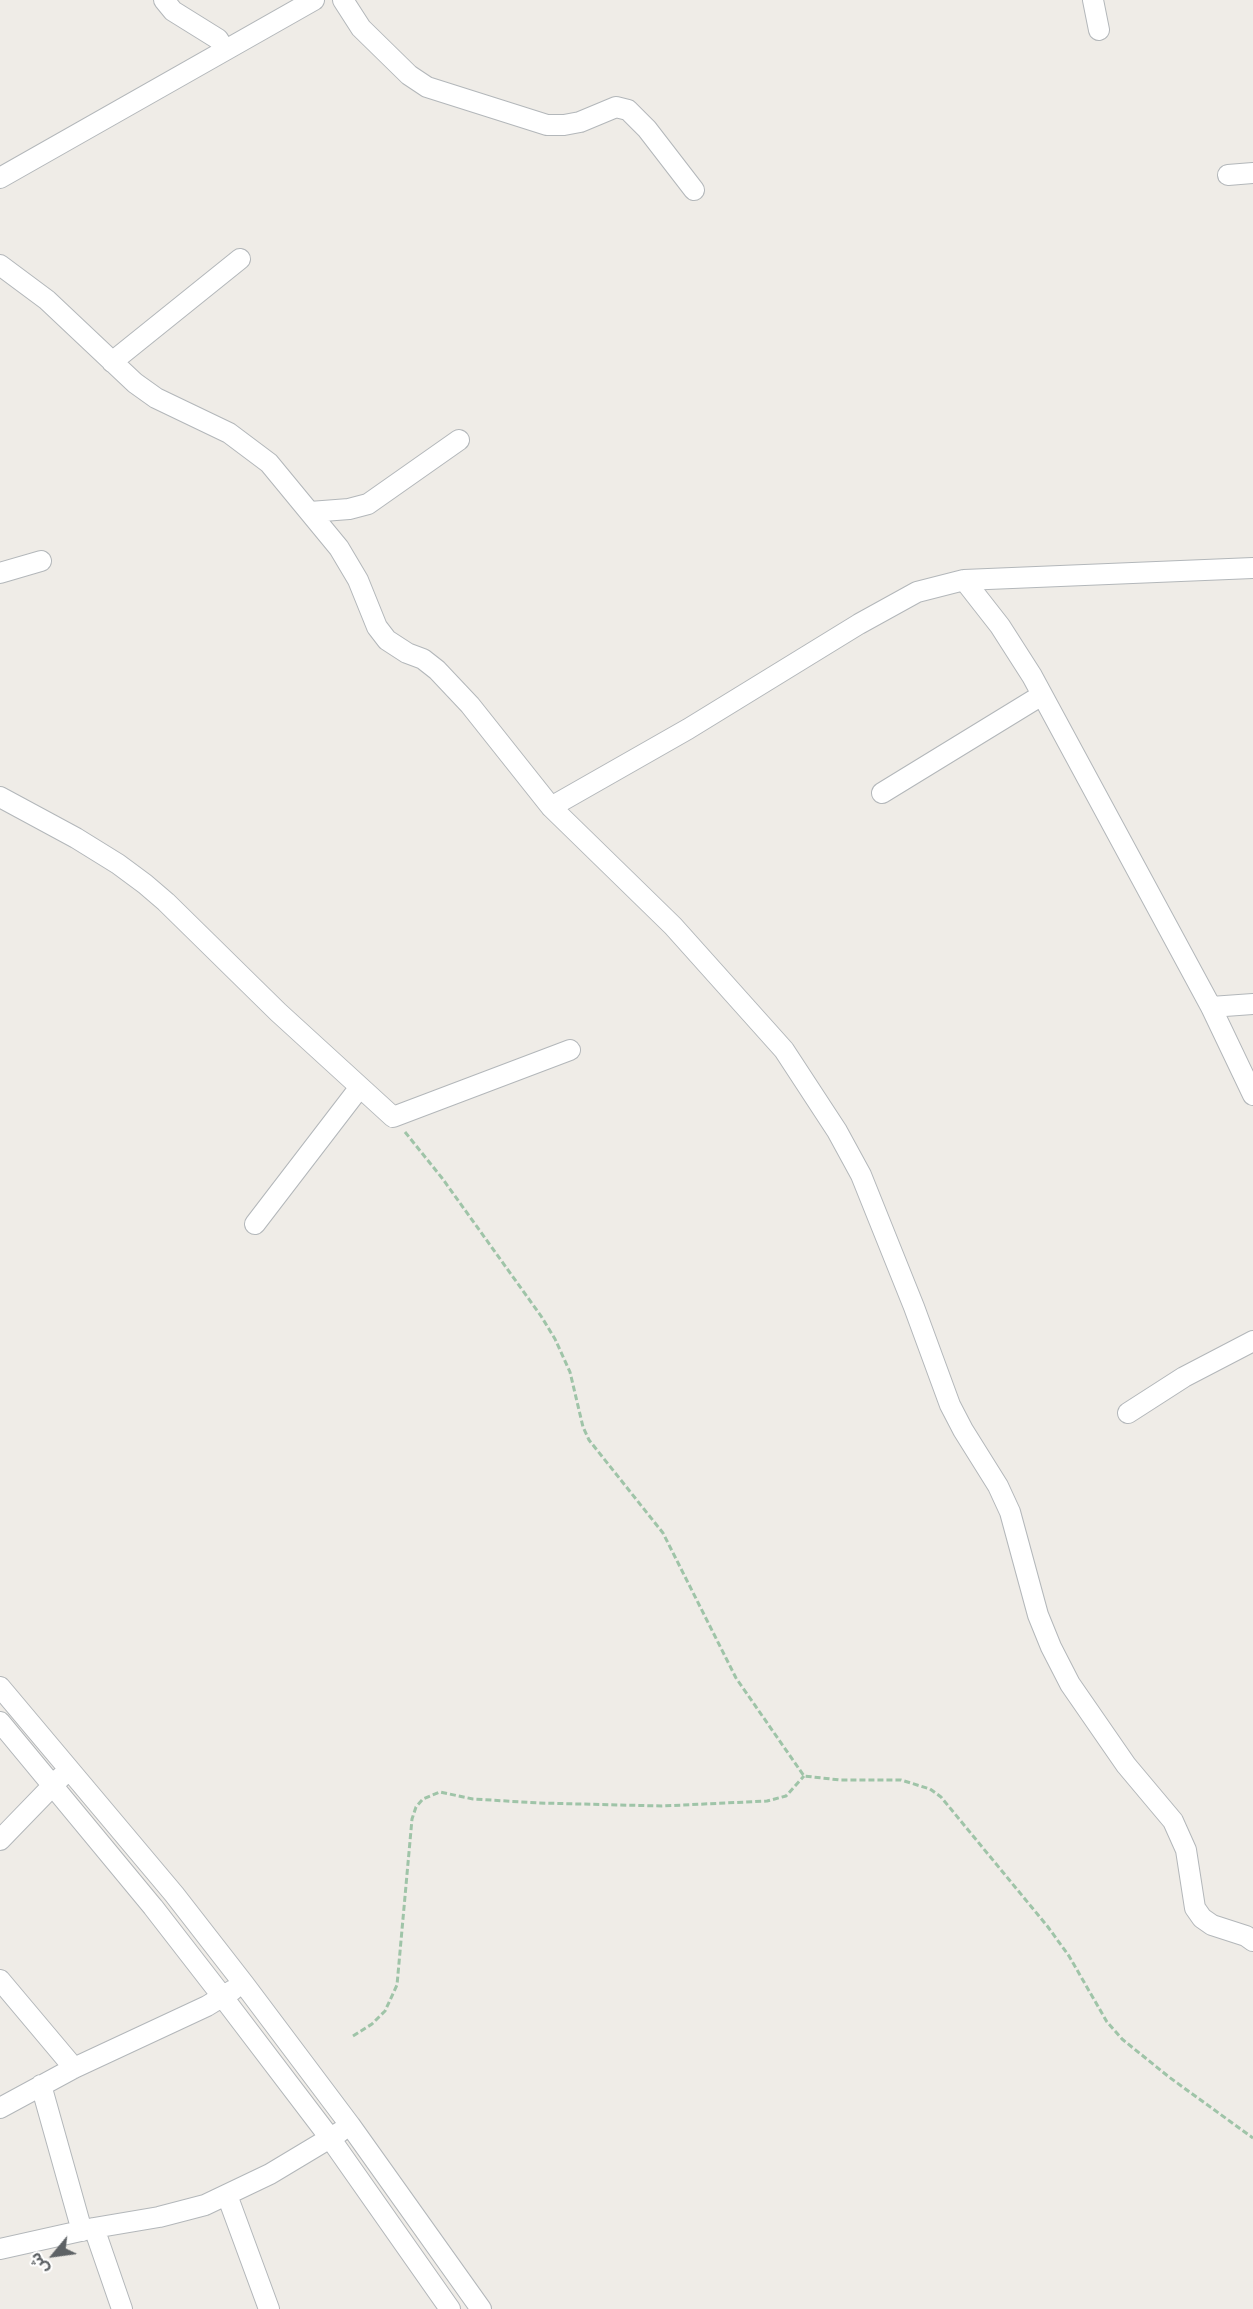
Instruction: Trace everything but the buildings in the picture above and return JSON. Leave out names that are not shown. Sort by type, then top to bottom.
[{"type":"street","points":[[164,0],[173,11],[218,39],[225,50]]},
{"type":"street","points":[[0,178],[314,0]]},
{"type":"street","points":[[343,0],[361,28],[409,75],[427,87],[547,124],[564,125],[580,122],[616,107],[628,110],[647,129],[694,190]]},
{"type":"street","points":[[1093,0],[1099,30]]},
{"type":"street","points":[[1228,174],[1253,172]]},
{"type":"street","points":[[112,362],[240,259]]},
{"type":"street","points":[[0,265],[47,300],[112,362],[156,398],[210,423],[258,453],[269,463],[339,548],[358,580],[378,627],[387,640],[423,659],[470,705],[551,807],[674,926],[784,1050],[837,1131],[866,1186],[951,1405],[963,1430],[998,1486],[1010,1512],[1038,1615],[1070,1684],[1126,1765],[1173,1821],[1186,1850],[1196,1908],[1202,1918],[1212,1925],[1246,1936],[1253,1941]]},
{"type":"street","points":[[310,512],[349,509],[368,504],[459,440]]},
{"type":"street","points":[[0,573],[41,561]]},
{"type":"street","points":[[551,807],[688,729],[859,624],[917,592],[964,580],[1253,568]]},
{"type":"street","points":[[964,580],[1000,626],[1042,695],[1211,1007],[1253,1095]]},
{"type":"street","points":[[882,793],[1042,695]]},
{"type":"street","points":[[0,797],[75,838],[118,864],[145,884],[278,1012],[393,1117],[570,1050]]},
{"type":"street","points":[[1211,1007],[1253,1004]]},
{"type":"street","points":[[255,1224],[360,1087]]},
{"type":"street","points":[[1128,1413],[1184,1377],[1253,1341]]},
{"type":"street","points":[[0,1687],[174,1893],[351,2125],[480,2309]]},
{"type":"street","points":[[0,1722],[54,1785],[222,1996],[330,2138],[450,2309]]},
{"type":"street","points":[[0,1840],[68,1769]]},
{"type":"street","points":[[0,1980],[74,2068]]},
{"type":"street","points":[[0,2108],[74,2068],[207,2006],[244,1984]]},
{"type":"street","points":[[41,2085],[88,2230],[122,2309]]},
{"type":"street","points":[[0,2249],[171,2215],[227,2195],[315,2149],[351,2125]]},
{"type":"street","points":[[227,2195],[269,2309]]},
{"type":"path","points":[[393,1117],[442,1178],[541,1316],[555,1339],[570,1372],[589,1440],[663,1533],[736,1678],[804,1776],[840,1780],[901,1780],[930,1789],[941,1797],[1048,1927],[1069,1956],[1107,2022],[1122,2039],[1169,2077],[1253,2138]]},
{"type":"path","points":[[353,2036],[372,2024],[385,2011],[397,1984],[412,1819],[416,1807],[423,1799],[440,1792],[473,1799],[539,1803],[662,1806],[767,1801],[786,1796],[804,1776]]}]
